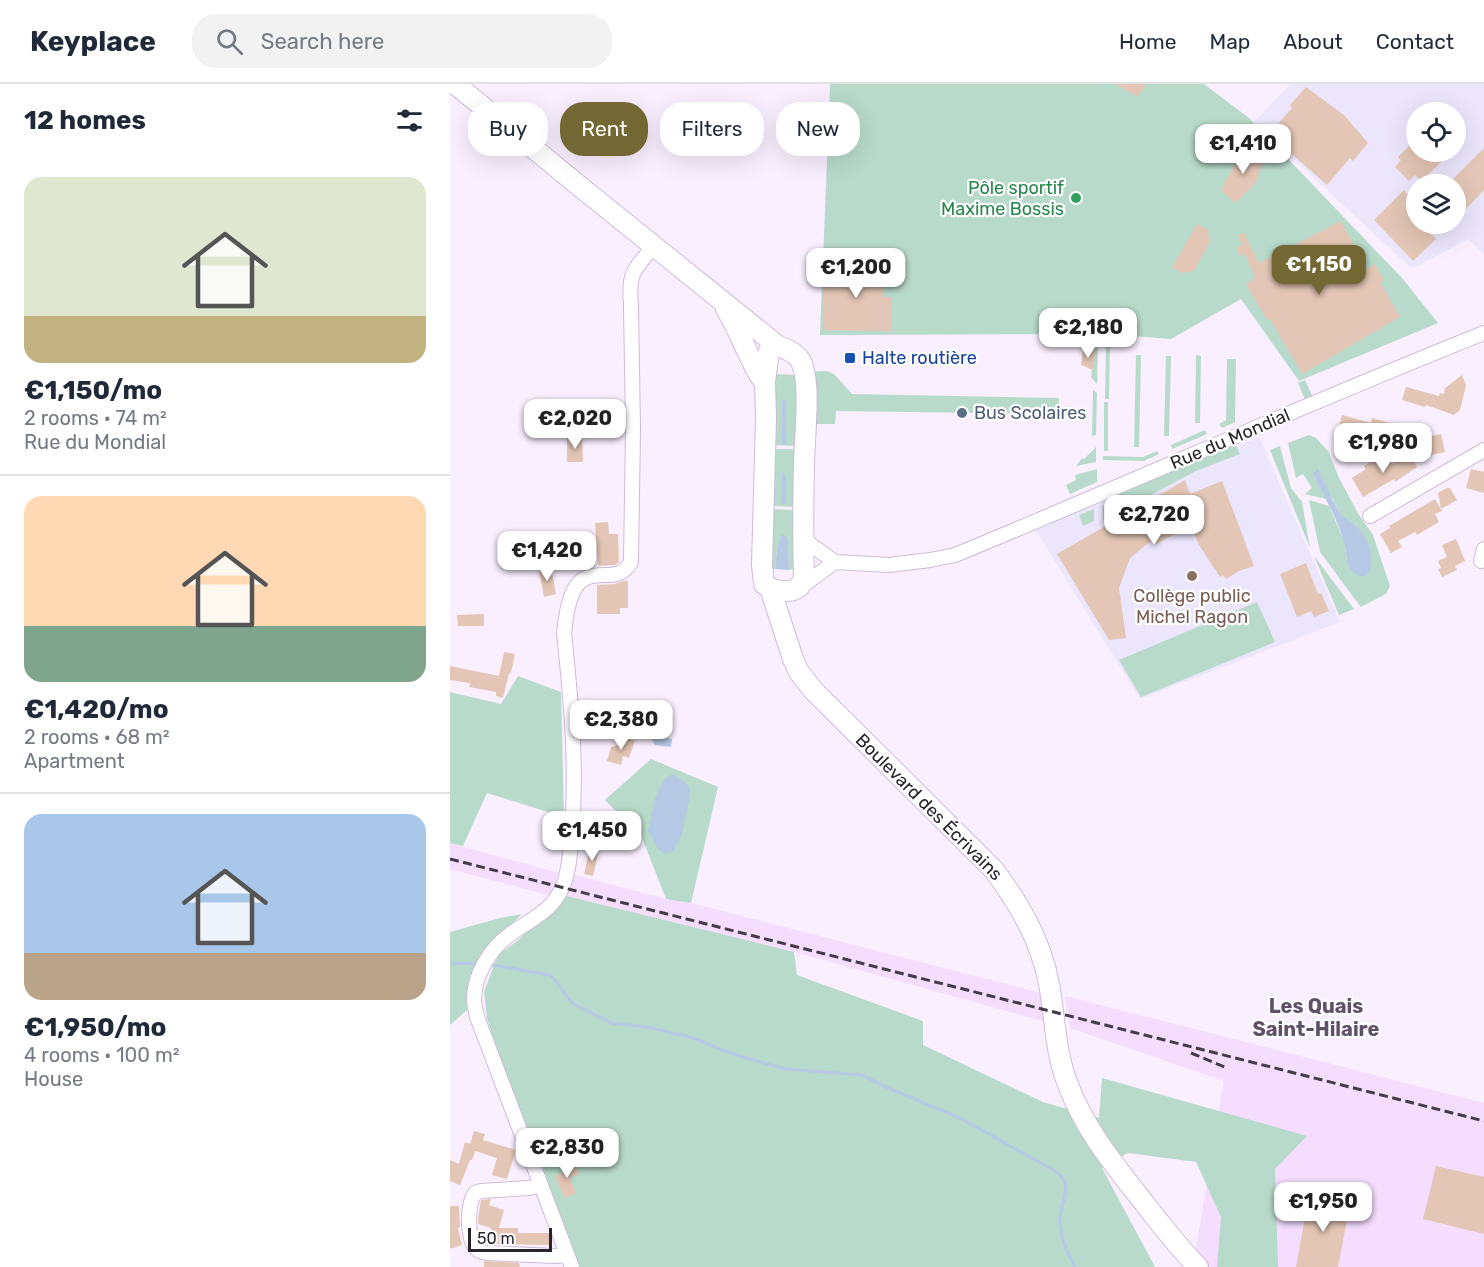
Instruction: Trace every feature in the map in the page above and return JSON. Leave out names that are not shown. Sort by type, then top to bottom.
[{"type":"main road","points":[[455,84],[778,346],[789,350],[800,359],[806,375],[804,579],[797,588],[785,617],[786,639]]},
{"type":"main road","points":[[720,299],[765,382]]},
{"type":"main road","name":"Boulevard des Écrivains","points":[[778,346],[769,351],[765,382],[762,565],[764,584],[770,588],[793,659],[813,690],[994,870],[1011,892],[1033,932],[1042,958],[1049,983],[1064,1073],[1082,1118],[1130,1185],[1198,1267]]},
{"type":"main road","points":[[770,588],[782,592],[797,588]]},
{"type":"street","points":[[569,1261],[477,1017],[474,998],[477,982],[490,953],[507,936],[555,903],[562,887],[570,856],[575,774],[565,621],[572,594],[581,582],[588,577],[622,572],[631,561],[633,430],[630,290],[635,268],[654,246]]},
{"type":"street","name":"Rue du Mondial","points":[[835,562],[889,565],[955,555],[1484,333]]},
{"type":"street","points":[[1370,516],[1484,450]]},
{"type":"street","points":[[797,588],[835,562],[804,539]]},
{"type":"street","points":[[540,1185],[475,1193],[469,1206],[473,1245],[480,1252],[555,1256],[569,1261]]},
{"type":"shaded area","points":[[1291,84],[1484,84],[1484,255],[1468,239],[1412,269],[1254,122]]},
{"type":"shaded area","name":"Collège public Michel Ragon","points":[[1259,437],[1340,622],[1140,699],[1035,529]]},
{"type":"shaded area","points":[[450,843],[558,873],[552,896],[450,869]]},
{"type":"shaded area","points":[[572,874],[1041,993],[1046,1022],[794,952],[567,896]]},
{"type":"shaded area","points":[[1065,996],[1484,1103],[1484,1267],[1193,1267],[1224,1081],[1070,1028]]},
{"type":"green space","name":"Pôle sportif Maxime Bossis","points":[[830,84],[1204,84],[1249,118],[1402,278],[1438,323],[1299,381],[1241,299],[1171,339],[1108,334],[820,335],[827,156],[860,156],[860,102],[829,102]]},
{"type":"green space","points":[[1106,346],[1110,346],[1109,399],[1105,399]]},
{"type":"green space","points":[[1094,347],[1098,347],[1097,384],[1091,377]]},
{"type":"green space","points":[[1136,355],[1141,355],[1139,447],[1134,447]]},
{"type":"green space","points":[[1196,355],[1201,356],[1200,423],[1195,423]]},
{"type":"green space","points":[[1166,356],[1171,356],[1169,436],[1164,436]]},
{"type":"green space","points":[[1227,359],[1236,359],[1235,422],[1222,428],[1219,424],[1226,420]]},
{"type":"green space","points":[[826,371],[834,374],[852,394],[1059,398],[1058,414],[836,411],[835,424],[809,424],[809,372]]},
{"type":"green space","points":[[772,374],[799,375],[798,446],[771,445]]},
{"type":"green space","points":[[1305,380],[1313,398],[1306,402],[1298,383]]},
{"type":"green space","points":[[1093,390],[1097,393],[1096,435],[1092,436]]},
{"type":"green space","points":[[1104,402],[1108,402],[1108,451],[1104,451]]},
{"type":"green space","points":[[1205,430],[1207,434],[1172,449],[1171,445]]},
{"type":"green space","points":[[1309,435],[1316,438],[1328,451],[1340,480],[1373,535],[1390,586],[1386,594],[1361,607],[1320,552],[1309,500],[1329,506],[1344,541],[1347,560],[1357,527],[1345,519],[1333,499],[1313,474],[1326,499],[1305,494],[1312,488],[1303,474],[1296,478],[1288,443]]},
{"type":"green space","points":[[1235,443],[1240,454],[1196,471],[1103,520],[1103,505],[1114,500],[1117,493]]},
{"type":"green space","points":[[1280,446],[1291,488],[1302,502],[1310,548],[1270,450]]},
{"type":"green space","points":[[1096,447],[1096,462],[1076,466],[1082,458],[1084,459]]},
{"type":"green space","points":[[772,449],[798,449],[797,507],[771,506]]},
{"type":"green space","points":[[1157,451],[1159,454],[1144,461],[1103,460],[1103,456],[1143,457]]},
{"type":"green space","points":[[1097,469],[1097,482],[1070,494],[1066,485],[1076,480],[1075,475]]},
{"type":"green space","points":[[770,509],[796,510],[796,569],[789,570],[788,541],[781,536],[775,569],[770,570]]},
{"type":"green space","points":[[1094,509],[1094,521],[1083,526],[1079,515]]},
{"type":"green space","points":[[1314,556],[1354,609],[1339,615]]},
{"type":"green space","points":[[1257,602],[1275,642],[1141,697],[1119,660]]},
{"type":"green space","points":[[518,676],[561,692],[564,817],[487,793],[463,846],[450,843],[450,692],[501,704]]},
{"type":"green space","points":[[651,759],[718,787],[691,903],[666,899],[642,838],[605,800]]},
{"type":"green space","points":[[567,896],[794,952],[797,975],[923,1021],[923,1045],[1043,1102],[1099,1118],[1102,1078],[1307,1136],[1275,1169],[1278,1267],[1217,1267],[1221,1217],[1196,1162],[1128,1153],[1102,1168],[1155,1267],[572,1267],[487,1019],[484,992],[498,955]]},
{"type":"green space","points":[[522,914],[492,942],[473,974],[467,1010],[450,1025],[450,932]]},
{"type":"water","points":[[786,400],[786,445],[782,445],[782,401]]},
{"type":"water","points":[[1318,469],[1339,511],[1357,527],[1368,544],[1371,565],[1365,577],[1352,571],[1350,567],[1340,530],[1313,474]]},
{"type":"water","points":[[782,473],[786,477],[786,504],[781,504]]},
{"type":"water","points":[[781,535],[785,535],[788,540],[789,570],[775,569]]},
{"type":"water","points":[[656,736],[672,739],[671,747],[655,745],[652,740]]},
{"type":"water","points":[[673,774],[685,782],[690,789],[690,796],[682,834],[674,851],[665,854],[658,849],[648,831],[655,798],[665,778]]},
{"type":"building","points":[[1115,84],[1146,84],[1138,97]]},
{"type":"building","points":[[1306,87],[1344,115],[1368,143],[1353,161],[1350,158],[1327,185],[1269,134],[1292,108],[1290,105]]},
{"type":"building","points":[[1484,148],[1484,190],[1466,209],[1466,174],[1458,174]]},
{"type":"building","points":[[1243,149],[1266,155],[1255,184],[1235,203],[1221,190]]},
{"type":"building","points":[[1406,149],[1406,162],[1441,162],[1428,174],[1406,174],[1406,178],[1395,167],[1401,160],[1398,157]]},
{"type":"building","points":[[1404,190],[1406,193],[1406,234],[1431,234],[1436,239],[1413,261],[1374,220]]},
{"type":"building","points":[[1341,221],[1366,269],[1375,264],[1384,280],[1380,282],[1400,317],[1302,374],[1270,319],[1267,320],[1246,284],[1255,278],[1245,254],[1240,256],[1236,248],[1242,245],[1238,235],[1244,233],[1259,263]]},
{"type":"building","points":[[1197,224],[1207,229],[1210,241],[1194,271],[1182,273],[1172,267]]},
{"type":"building","points":[[824,265],[884,265],[884,297],[892,297],[892,331],[823,330]]},
{"type":"building","points":[[1083,349],[1096,350],[1093,370],[1081,365]]},
{"type":"building","points":[[1462,375],[1466,385],[1460,410],[1454,415],[1426,405],[1425,407],[1402,400],[1406,387],[1439,396],[1440,393],[1444,394],[1445,388]]},
{"type":"building","points":[[1342,415],[1371,423],[1372,418],[1409,429],[1405,444],[1366,433],[1370,439],[1338,430]]},
{"type":"building","points":[[1441,434],[1445,452],[1431,455],[1427,437]]},
{"type":"building","points":[[582,437],[583,462],[567,462],[567,438]]},
{"type":"building","points":[[1409,453],[1417,467],[1395,482],[1394,479],[1363,497],[1352,478],[1366,469],[1364,466],[1380,456],[1384,463],[1390,460],[1392,464]]},
{"type":"building","points":[[1471,469],[1484,472],[1484,493],[1466,488]]},
{"type":"building","points":[[1185,480],[1190,494],[1222,481],[1254,566],[1226,579],[1223,575],[1220,577],[1199,545],[1191,526],[1154,545],[1151,541],[1130,558],[1119,588],[1126,638],[1109,640],[1057,554]]},
{"type":"building","points":[[1450,488],[1457,500],[1441,509],[1438,493]]},
{"type":"building","points":[[1435,499],[1442,511],[1435,514],[1439,522],[1417,535],[1415,532],[1398,541],[1402,547],[1391,553],[1380,534],[1390,528],[1389,526]]},
{"type":"building","points":[[608,522],[609,534],[618,534],[619,562],[615,565],[598,566],[595,523]]},
{"type":"building","points":[[1456,539],[1465,561],[1455,566],[1457,570],[1442,577],[1438,569],[1441,568],[1438,561],[1447,557],[1442,545]]},
{"type":"building","points":[[1306,563],[1318,594],[1321,593],[1329,611],[1314,617],[1311,611],[1297,617],[1280,574]]},
{"type":"building","points":[[551,568],[556,594],[544,597],[539,570]]},
{"type":"building","points":[[628,581],[628,608],[620,608],[620,614],[597,614],[597,585]]},
{"type":"building","points":[[484,614],[484,626],[458,626],[457,615]]},
{"type":"building","points":[[504,652],[515,654],[503,698],[496,696],[496,692],[469,687],[470,683],[450,680],[450,666],[499,676]]},
{"type":"building","points":[[622,736],[635,741],[629,758],[623,756],[621,765],[607,761],[611,747],[619,745]]},
{"type":"building","points":[[590,848],[599,850],[593,876],[584,874]]},
{"type":"building","points":[[474,1131],[485,1134],[483,1140],[516,1150],[507,1179],[492,1175],[497,1158],[475,1151],[460,1185],[450,1181],[450,1160],[459,1164],[465,1142],[470,1144]]},
{"type":"building","points":[[574,1160],[579,1174],[570,1178],[576,1193],[564,1198],[555,1176],[564,1173],[561,1165]]},
{"type":"building","points":[[1436,1166],[1484,1177],[1484,1234],[1423,1219]]},
{"type":"building","points":[[1309,1196],[1350,1204],[1338,1267],[1296,1267]]},
{"type":"building","points":[[491,1199],[489,1205],[504,1210],[499,1228],[518,1228],[518,1233],[549,1233],[549,1245],[492,1244],[491,1228],[478,1224],[481,1200]]},
{"type":"building","points":[[450,1206],[459,1206],[460,1227],[458,1228],[462,1245],[450,1249]]},
{"type":"building","points":[[484,1261],[519,1263],[520,1267],[484,1267]]},
{"type":"waterway","points":[[450,963],[478,964]]},
{"type":"waterway","points":[[493,965],[550,975],[575,1005],[611,1023],[647,1027],[690,1037],[739,1056],[785,1069],[862,1075],[962,1119],[1061,1176],[1066,1189],[1060,1216],[1061,1229],[1069,1256],[1075,1267]]},
{"type":"railway","points":[[450,859],[1484,1121]]},
{"type":"railway","points":[[1191,1053],[1227,1068]]},
{"type":"place","name":"Pôle sportif Maxime Bossis","points":[[1076,198]]},
{"type":"place","name":"Halte routière","points":[[850,358]]},
{"type":"place","name":"Bus Scolaires","points":[[962,413]]},
{"type":"place","name":"Collège public Michel Ragon","points":[[1192,576]]},
{"type":"district","name":"Les Quais Saint-Hilaire","points":[[1316,1018]]}]
